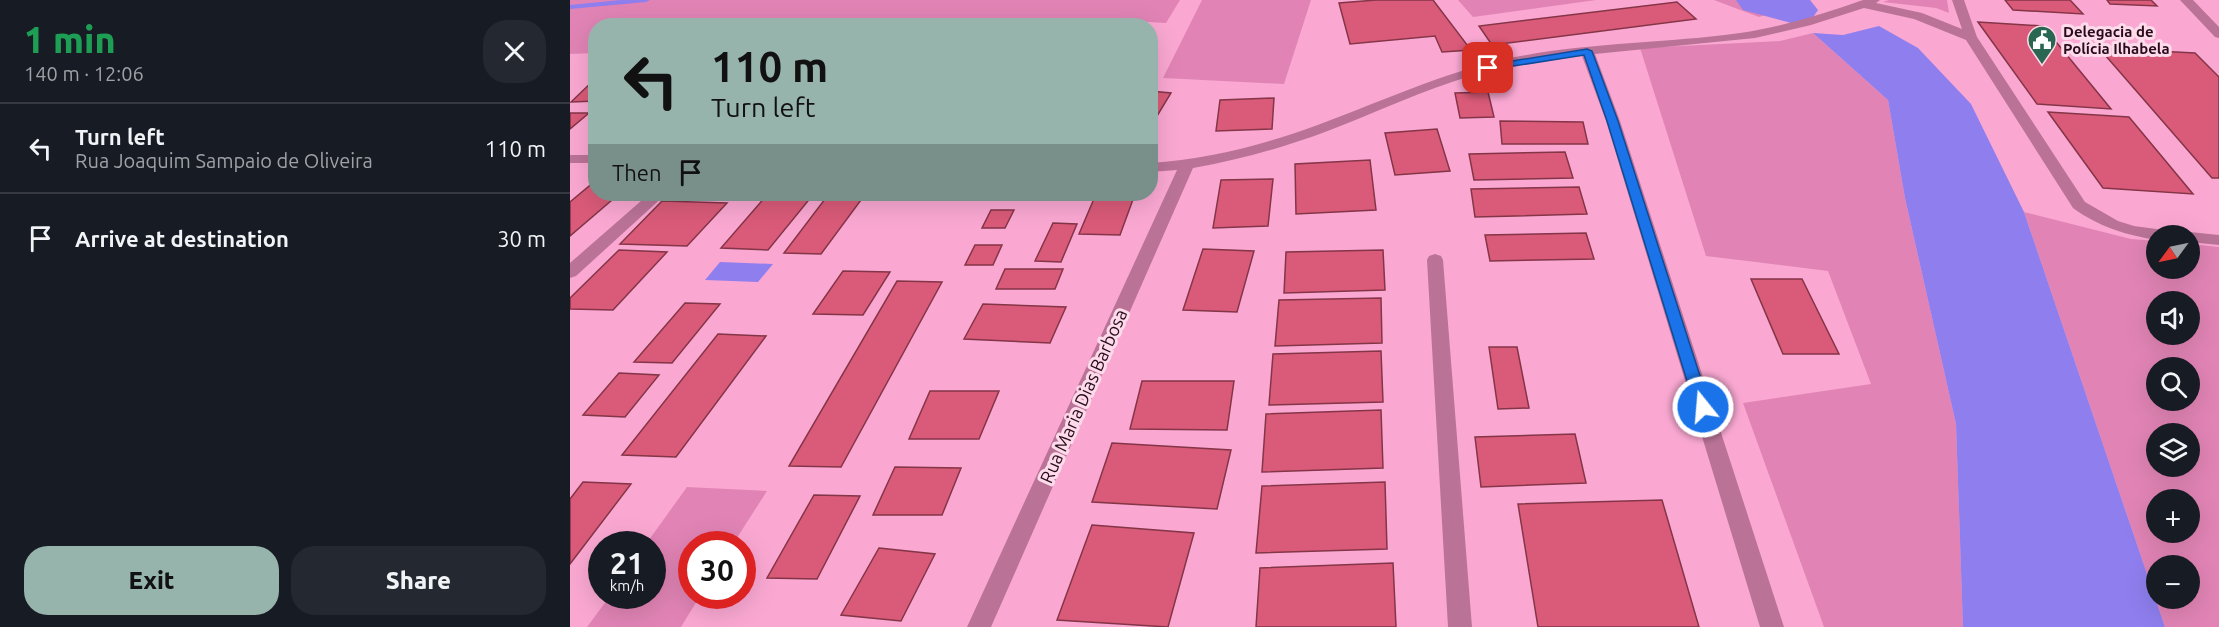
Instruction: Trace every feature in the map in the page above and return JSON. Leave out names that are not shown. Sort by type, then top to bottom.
[{"type":"street","points":[[1958,0],[1971,37],[2079,205],[2092,215],[2128,231],[2146,233]]},
{"type":"street","points":[[2186,0],[2219,34]]},
{"type":"street","points":[[1158,168],[1186,166],[1240,154],[1298,136],[1471,71],[1587,51],[1759,34],[1868,2],[1918,16],[1971,37]]},
{"type":"street","points":[[1587,51],[1613,121],[1772,627]]},
{"type":"street","points":[[570,159],[588,159]]},
{"type":"street","name":"Rua Maria Dias Barbosa","points":[[979,627],[1186,166]]},
{"type":"street","points":[[570,272],[650,201]]},
{"type":"street","points":[[2200,238],[2219,240]]},
{"type":"street","points":[[1435,260],[1460,627]]},
{"type":"shaded area","points":[[570,0],[1180,0],[1166,23],[1158,23],[1158,18],[588,18],[588,53],[570,54]]},
{"type":"shaded area","points":[[1202,0],[1311,0],[1284,84],[1163,78]]},
{"type":"shaded area","points":[[1458,0],[1596,0],[1473,17]]},
{"type":"shaded area","points":[[1714,0],[1811,0],[1759,17]]},
{"type":"shaded area","points":[[1889,0],[1947,0],[1949,13],[1936,8],[1883,2]]},
{"type":"shaded area","points":[[1879,26],[1918,48],[1971,104],[2024,212],[2146,571],[2146,609],[2159,609],[2165,627],[1963,627],[1956,424],[1905,198],[1888,100],[1813,33],[1843,35]]},
{"type":"shaded area","points":[[1813,33],[1888,100],[1905,198],[1956,424],[1963,627],[1824,627],[1743,403],[1871,384],[1828,271],[1706,256],[1640,48],[1780,41]]},
{"type":"shaded area","points":[[2024,212],[2131,239],[2146,240],[2146,279],[2200,279],[2200,245],[2219,247],[2219,627],[2165,627],[2159,609],[2200,609],[2200,555],[2146,555],[2146,571]]},
{"type":"shaded area","points":[[720,262],[773,264],[758,282],[705,280]]},
{"type":"shaded area","points":[[687,487],[767,491],[741,531],[678,531],[678,609],[692,609],[681,627],[587,627],[600,609],[666,609],[666,531],[655,531]]},
{"type":"building","points":[[1376,0],[1433,0],[1471,50],[1442,52],[1435,36],[1350,44],[1339,3]]},
{"type":"building","points":[[2005,0],[2070,0],[2083,14],[2013,10]]},
{"type":"building","points":[[2107,0],[2151,0],[2157,6],[2110,4]]},
{"type":"building","points":[[1677,2],[1696,19],[1492,45],[1479,26]]},
{"type":"building","name":"Delegacia de Polícia Ilhabela","points":[[1978,22],[2043,26],[2111,109],[2037,104]]},
{"type":"building","points":[[2099,48],[2195,53],[2219,77],[2219,178],[2212,178]]},
{"type":"building","points":[[588,86],[588,101],[571,102]]},
{"type":"building","points":[[1158,92],[1171,93],[1158,114]]},
{"type":"building","points":[[1488,92],[1494,117],[1460,118],[1455,93]]},
{"type":"building","points":[[1274,98],[1272,129],[1216,131],[1220,100]]},
{"type":"building","points":[[2048,112],[2129,117],[2193,194],[2103,188]]},
{"type":"building","points":[[570,113],[588,113],[588,114],[570,129]]},
{"type":"building","points":[[1500,121],[1583,122],[1588,144],[1502,144]]},
{"type":"building","points":[[1437,129],[1450,171],[1395,175],[1385,133]]},
{"type":"building","points":[[1565,152],[1573,178],[1474,180],[1469,154]]},
{"type":"building","points":[[1370,160],[1376,210],[1296,214],[1295,164]]},
{"type":"building","points":[[1273,179],[1268,226],[1213,228],[1221,180]]},
{"type":"building","points":[[588,187],[588,201],[611,201],[570,236],[570,202]]},
{"type":"building","points":[[1579,187],[1587,214],[1475,217],[1471,189]]},
{"type":"building","points":[[662,201],[727,203],[687,246],[620,244]]},
{"type":"building","points":[[762,201],[808,201],[768,250],[721,248]]},
{"type":"building","points":[[823,201],[860,201],[821,254],[784,253]]},
{"type":"building","points":[[1093,201],[1132,201],[1120,235],[1079,234]]},
{"type":"building","points":[[991,210],[1014,210],[1005,228],[982,228]]},
{"type":"building","points":[[1053,223],[1077,224],[1061,262],[1035,261]]},
{"type":"building","points":[[1586,233],[1594,259],[1490,261],[1485,235]]},
{"type":"building","points":[[975,245],[1002,245],[993,265],[965,265]]},
{"type":"building","points":[[1203,249],[1254,251],[1237,312],[1183,310]]},
{"type":"building","points":[[619,250],[667,252],[613,310],[570,309],[570,298]]},
{"type":"building","points":[[1383,250],[1385,290],[1284,293],[1286,252]]},
{"type":"building","points":[[1005,269],[1063,269],[1055,289],[996,289]]},
{"type":"building","points":[[843,271],[890,272],[863,315],[813,314]]},
{"type":"building","points":[[1751,279],[1802,279],[1839,354],[1783,354]]},
{"type":"building","points":[[897,281],[942,282],[841,467],[789,466]]},
{"type":"building","points":[[1381,298],[1382,343],[1275,346],[1279,300]]},
{"type":"building","points":[[685,303],[720,304],[672,363],[634,362]]},
{"type":"building","points":[[983,304],[1066,307],[1050,343],[964,339]]},
{"type":"building","points":[[718,334],[766,336],[676,457],[622,455]]},
{"type":"building","points":[[1489,347],[1517,347],[1529,408],[1498,409]]},
{"type":"building","points":[[1381,351],[1383,402],[1269,405],[1273,354]]},
{"type":"building","points":[[619,373],[659,375],[625,417],[583,415]]},
{"type":"building","points":[[1142,381],[1234,381],[1227,430],[1130,429]]},
{"type":"building","points":[[930,391],[999,391],[979,439],[909,439]]},
{"type":"building","points":[[1381,410],[1383,468],[1262,472],[1266,414]]},
{"type":"building","points":[[1575,434],[1586,483],[1481,487],[1475,437]]},
{"type":"building","points":[[1112,443],[1231,450],[1217,509],[1092,502]]},
{"type":"building","points":[[895,467],[961,468],[942,515],[873,515]]},
{"type":"building","points":[[583,482],[631,484],[595,531],[588,531],[588,540],[570,564],[570,499]]},
{"type":"building","points":[[1385,482],[1387,549],[1256,553],[1262,486]]},
{"type":"building","points":[[814,495],[860,496],[817,579],[767,578]]},
{"type":"building","points":[[1662,500],[1699,627],[1538,627],[1518,504]]},
{"type":"building","points":[[1092,525],[1194,533],[1168,627],[1057,620]]},
{"type":"building","points":[[879,548],[935,554],[901,621],[841,615]]},
{"type":"building","points":[[1393,563],[1396,627],[1256,627],[1260,568]]},
{"type":"waterway","points":[[570,7],[646,0]]},
{"type":"waterway","points":[[1759,0],[1795,10]]},
{"type":"place","name":"Delegacia de Polícia Ilhabela","points":[[2042,66]]},
{"type":"route","points":[[1488,68],[1587,51],[1613,121],[1703,407]]}]
